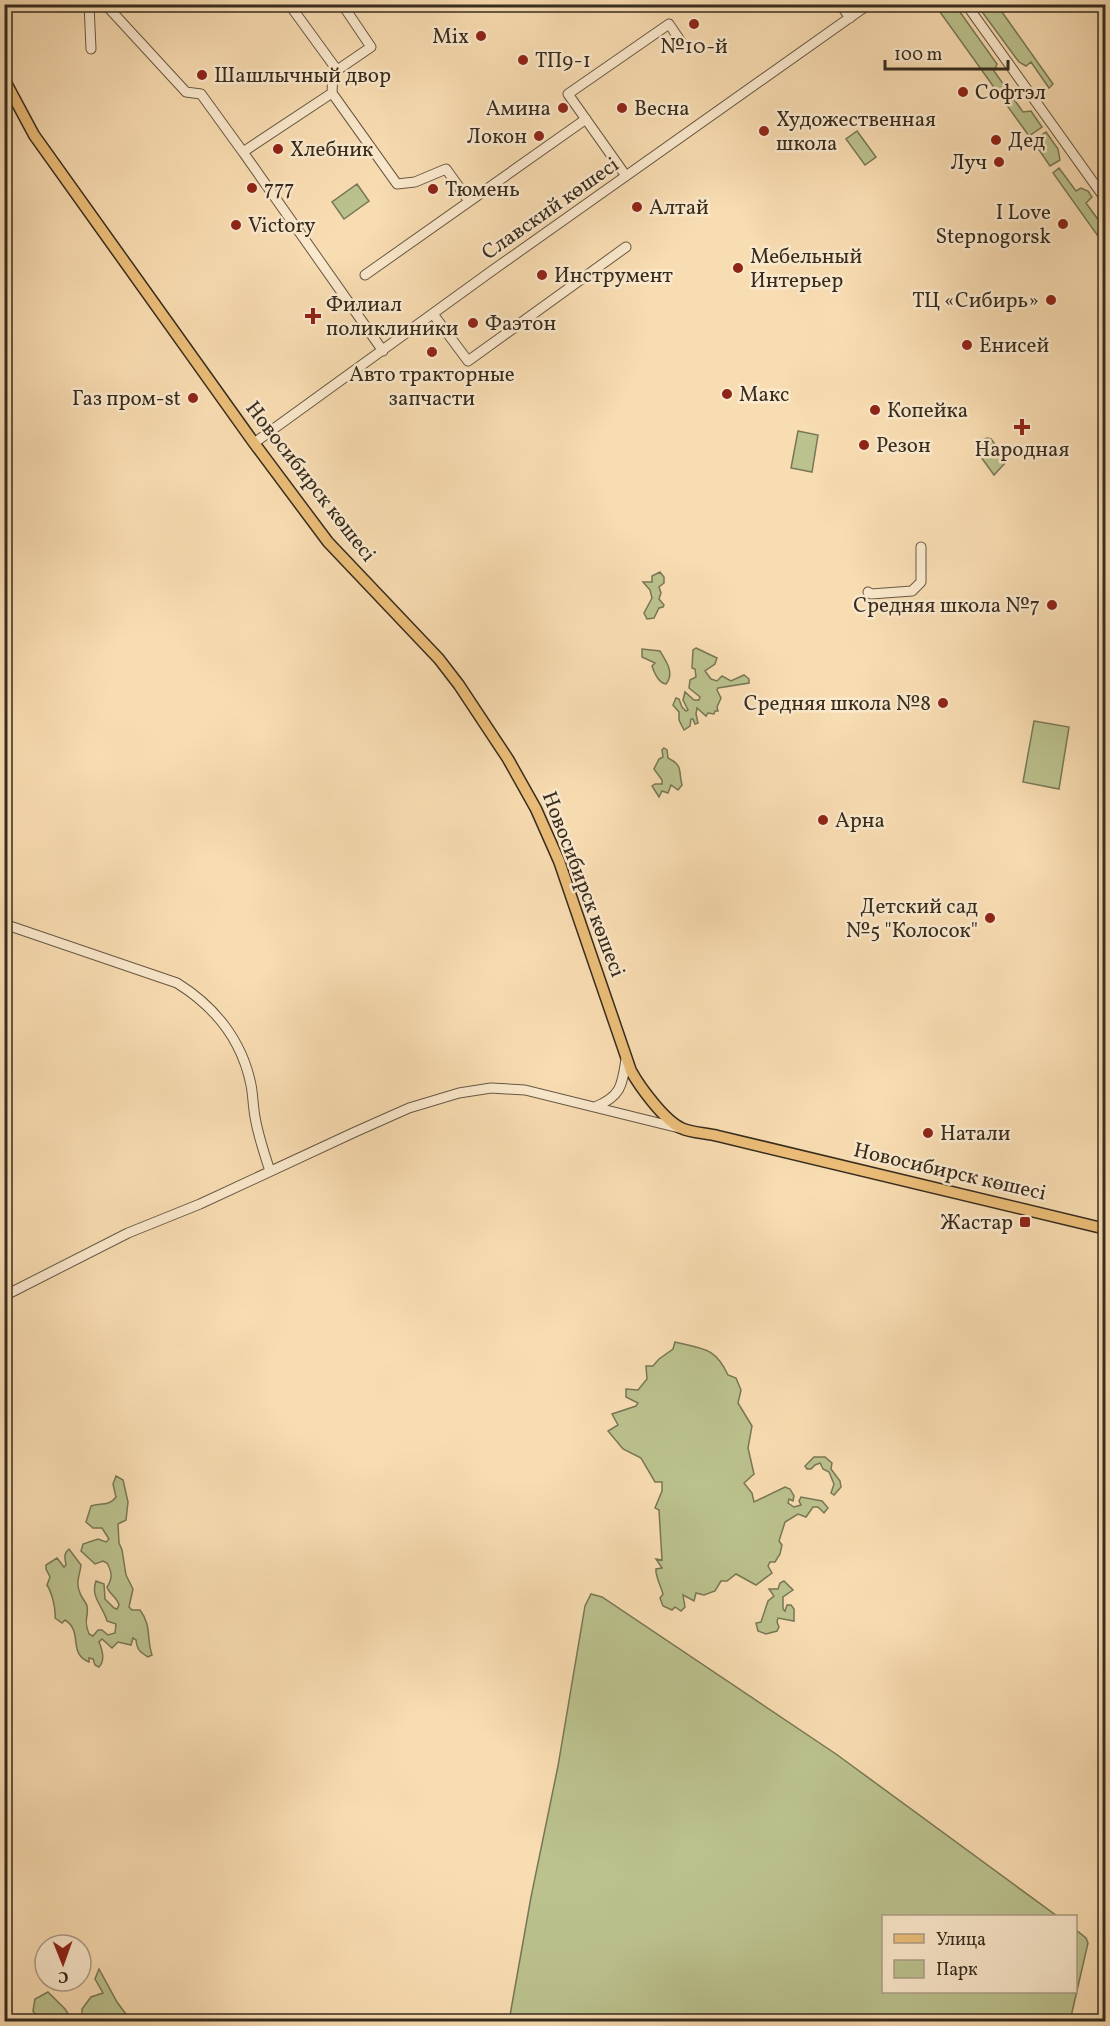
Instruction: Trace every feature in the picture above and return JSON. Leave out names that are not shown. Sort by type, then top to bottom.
[{"type":"main road","name":"Новосибирск көшесі","points":[[4,79],[34,135],[254,443],[328,542],[452,676],[508,759],[531,800],[559,861],[604,988],[626,1059],[634,1077],[646,1094],[681,1128],[1106,1229]]},
{"type":"street","points":[[88,4],[91,49]]},
{"type":"street","points":[[105,4],[186,92],[201,94],[383,351]]},
{"type":"street","points":[[289,4],[337,70]]},
{"type":"street","points":[[342,4],[371,47],[333,73],[332,93],[397,184],[415,182],[446,169],[469,201]]},
{"type":"street","points":[[840,4],[850,18]]},
{"type":"street","name":"Славский көшесі","points":[[254,443],[869,4]]},
{"type":"street","points":[[966,4],[1106,200]]},
{"type":"street","points":[[626,176],[568,94],[669,24],[684,46]]},
{"type":"street","points":[[243,152],[332,93]]},
{"type":"street","points":[[365,275],[586,119]]},
{"type":"street","points":[[433,314],[468,361],[626,247]]},
{"type":"street","points":[[868,592],[872,594],[912,591],[921,582],[921,547]]},
{"type":"street","points":[[4,924],[177,983],[197,996],[216,1013],[231,1034],[244,1062],[251,1085],[254,1116],[260,1142],[270,1170]]},
{"type":"street","points":[[595,1107],[611,1100],[618,1092],[626,1059]]},
{"type":"street","points":[[4,1296],[106,1244],[200,1204],[270,1170],[409,1108],[459,1093],[491,1089],[525,1090],[681,1128]]},
{"type":"green space","points":[[935,5],[955,5],[997,64],[994,71],[1023,112],[1031,111],[1042,127],[1029,136]]},
{"type":"green space","points":[[977,5],[997,5],[1053,84],[1049,88],[1031,62],[1026,66],[1019,62]]},
{"type":"green space","points":[[857,131],[876,157],[865,165],[846,139]]},
{"type":"green space","points":[[1046,132],[1058,149],[1060,160],[1050,166],[1033,141]]},
{"type":"green space","points":[[1059,168],[1076,191],[1081,188],[1088,191],[1092,197],[1086,203],[1105,229],[1105,246],[1053,173]]},
{"type":"green space","points":[[357,184],[369,201],[344,219],[332,202]]},
{"type":"green space","points":[[798,431],[818,435],[812,472],[791,468]]},
{"type":"green space","points":[[987,438],[991,439],[1007,461],[994,475],[976,450],[978,442]]},
{"type":"green space","points":[[660,572],[664,577],[664,583],[659,587],[661,593],[659,599],[664,605],[659,608],[654,618],[647,619],[644,613],[652,598],[650,590],[643,582],[652,582],[652,576]]},
{"type":"green space","points":[[696,648],[717,658],[715,664],[705,671],[711,679],[717,681],[722,676],[731,681],[744,675],[749,679],[749,683],[718,688],[721,698],[717,707],[718,711],[714,714],[708,713],[706,716],[697,708],[698,723],[695,724],[691,719],[690,726],[684,730],[679,720],[679,712],[673,705],[676,698],[679,699],[682,707],[688,710],[683,700],[685,692],[694,700],[699,700],[700,697],[689,688],[690,680],[696,677],[695,669],[692,668],[693,650]]},
{"type":"green space","points":[[642,649],[660,651],[670,671],[666,684],[661,682],[655,674],[652,666],[655,663],[642,657]]},
{"type":"green space","points":[[1034,721],[1069,727],[1059,789],[1023,782]]},
{"type":"green space","points":[[664,748],[667,750],[668,758],[678,766],[682,785],[678,790],[671,785],[668,793],[662,791],[659,797],[652,786],[662,784],[662,780],[654,769],[659,759],[663,757]]},
{"type":"green space","points":[[675,1342],[701,1348],[713,1354],[728,1375],[736,1378],[741,1390],[738,1403],[752,1426],[748,1448],[754,1474],[744,1483],[752,1493],[754,1502],[785,1487],[790,1489],[794,1496],[793,1501],[789,1499],[788,1503],[794,1507],[801,1505],[799,1501],[801,1497],[822,1501],[828,1508],[824,1513],[818,1507],[813,1507],[806,1517],[798,1514],[785,1522],[779,1541],[782,1545],[780,1554],[775,1562],[770,1562],[768,1566],[772,1573],[756,1585],[736,1574],[727,1581],[721,1581],[715,1591],[704,1595],[696,1593],[694,1601],[683,1595],[685,1607],[681,1611],[675,1607],[672,1610],[663,1606],[660,1598],[663,1594],[656,1572],[656,1569],[662,1568],[656,1559],[662,1560],[659,1510],[655,1508],[662,1491],[662,1482],[655,1482],[641,1458],[623,1449],[608,1431],[618,1425],[612,1414],[636,1406],[638,1403],[626,1397],[626,1389],[638,1390],[647,1379],[646,1366],[653,1366],[673,1349]]},
{"type":"green space","points":[[814,1457],[825,1457],[832,1463],[831,1469],[840,1481],[841,1487],[834,1495],[831,1493],[834,1484],[829,1472],[823,1469],[820,1463],[811,1469],[805,1466]]},
{"type":"green space","points":[[116,1476],[123,1480],[128,1502],[126,1520],[118,1524],[119,1543],[126,1575],[133,1589],[129,1607],[132,1610],[140,1610],[144,1616],[152,1655],[148,1657],[141,1652],[133,1638],[131,1645],[118,1642],[112,1648],[102,1639],[99,1642],[103,1658],[99,1667],[95,1665],[93,1659],[89,1658],[89,1662],[82,1658],[71,1625],[65,1620],[62,1623],[55,1618],[53,1601],[47,1585],[50,1577],[46,1565],[57,1558],[64,1567],[66,1565],[65,1554],[69,1549],[81,1565],[78,1585],[87,1606],[86,1625],[89,1634],[93,1636],[98,1630],[108,1635],[115,1633],[116,1624],[107,1621],[95,1592],[96,1581],[104,1584],[105,1599],[117,1609],[118,1602],[107,1587],[111,1578],[110,1569],[103,1561],[95,1564],[81,1551],[83,1544],[98,1539],[106,1542],[109,1539],[102,1528],[93,1528],[86,1522],[91,1506],[108,1503],[116,1497],[113,1484]]},
{"type":"green space","points":[[784,1581],[793,1590],[783,1597],[783,1609],[785,1611],[787,1605],[791,1605],[794,1609],[794,1621],[778,1618],[777,1631],[766,1634],[758,1631],[756,1623],[761,1622],[768,1601],[774,1596],[769,1589],[778,1589],[780,1583]]},
{"type":"green space","points":[[591,1594],[602,1597],[836,1754],[1056,1915],[882,1915],[882,1993],[1076,1993],[1070,2021],[509,2021],[558,1766],[585,1606]]},
{"type":"green space","points":[[1077,1931],[1086,1938],[1088,1943],[1077,1991]]},
{"type":"green space","points":[[99,1969],[117,2002],[131,2021],[82,2021],[82,2009],[91,1997],[103,1993],[95,1979]]},
{"type":"green space","points":[[49,1993],[73,2021],[40,2021],[33,2011],[35,1999]]},
{"type":"place","name":"№10-й","points":[[694,24]]},
{"type":"place","name":"Mix","points":[[481,36]]},
{"type":"place","name":"ТП9-1","points":[[523,60]]},
{"type":"place","name":"Шашлычный двор","points":[[202,75]]},
{"type":"place","name":"Софтэл","points":[[963,92]]},
{"type":"place","name":"Амина","points":[[563,108]]},
{"type":"place","name":"Весна","points":[[622,108]]},
{"type":"place","name":"Художественная школа","points":[[764,131]]},
{"type":"place","name":"Локон","points":[[539,136]]},
{"type":"place","name":"Дед","points":[[996,140]]},
{"type":"place","name":"Хлебник","points":[[278,149]]},
{"type":"place","name":"Луч","points":[[999,162]]},
{"type":"place","name":"777","points":[[252,188]]},
{"type":"place","name":"Тюмень","points":[[433,189]]},
{"type":"place","name":"Алтай","points":[[637,207]]},
{"type":"place","name":"I Love Stepnogorsk","points":[[1063,224]]},
{"type":"place","name":"Victory","points":[[236,225]]},
{"type":"place","name":"Мебельный Интерьер","points":[[738,268]]},
{"type":"place","name":"Инструмент","points":[[542,275]]},
{"type":"place","name":"ТЦ «Сибирь»","points":[[1051,300]]},
{"type":"place","name":"Филиал поликлиники","points":[[313,316]]},
{"type":"place","name":"Фаэтон","points":[[473,323]]},
{"type":"place","name":"Енисей","points":[[967,345]]},
{"type":"place","name":"Авто тракторные запчасти","points":[[432,352]]},
{"type":"place","name":"Макс","points":[[727,394]]},
{"type":"place","name":"Газ пром-st","points":[[193,398]]},
{"type":"place","name":"Копейка","points":[[875,410]]},
{"type":"place","name":"Народная","points":[[1022,427]]},
{"type":"place","name":"Резон","points":[[864,445]]},
{"type":"place","name":"Средняя школа №7","points":[[1052,605]]},
{"type":"place","name":"Средняя школа №8","points":[[943,703]]},
{"type":"place","name":"Арна","points":[[823,820]]},
{"type":"place","name":"Детский сад №5 \"Колосок\"","points":[[990,918]]},
{"type":"place","name":"Натали","points":[[928,1133]]},
{"type":"place","name":"Жастар","points":[[1025,1222]]}]
